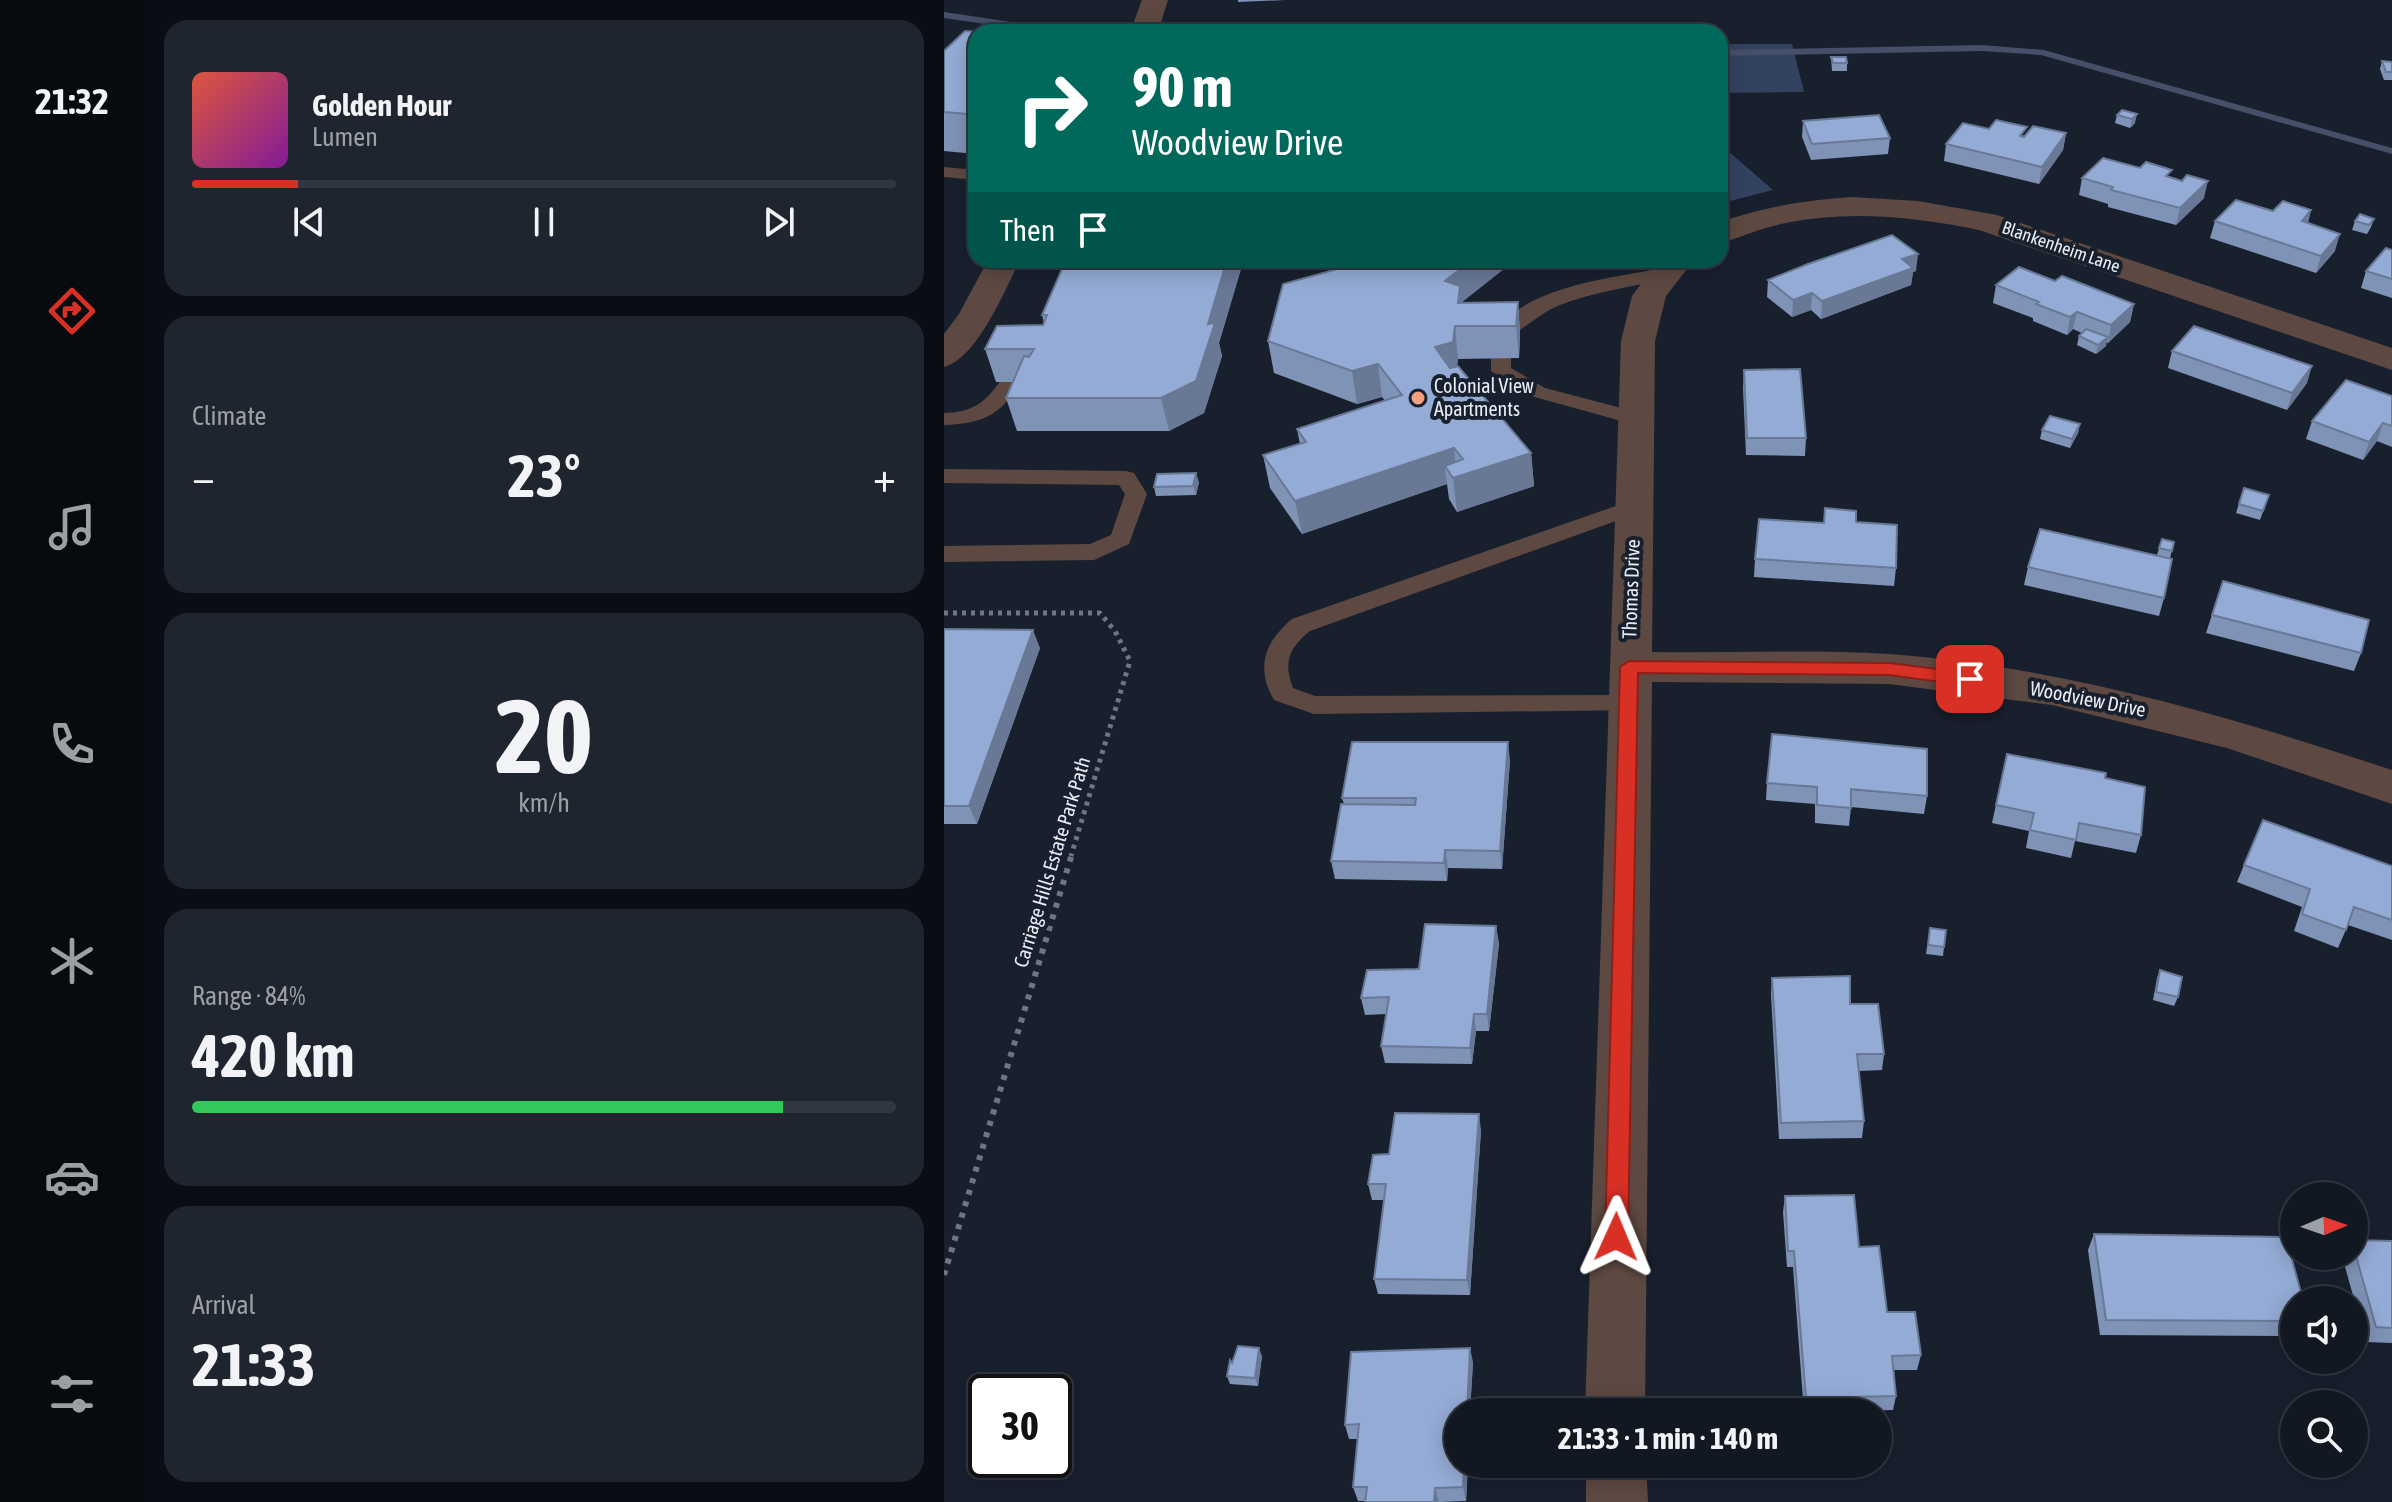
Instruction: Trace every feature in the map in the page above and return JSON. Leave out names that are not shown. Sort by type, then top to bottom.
[{"type":"street","points":[[1147,24],[1155,0]]},
{"type":"street","name":"Blankenheim Lane","points":[[1728,230],[1755,219],[1790,211],[1845,205],[1927,209],[1986,222],[2392,360]]},
{"type":"street","points":[[960,342],[1000,268]]},
{"type":"street","name":"Thomas Drive","points":[[1615,1398],[1628,686],[1638,341],[1645,299],[1669,268]]},
{"type":"street","name":"Woodview Drive","points":[[1628,686],[1889,669],[2052,690],[2140,709],[2236,735],[2392,787]]},
{"type":"street","points":[[1616,1478],[1617,1502]]},
{"type":"lane","points":[[944,172],[968,174]]},
{"type":"lane","points":[[1502,334],[1514,319],[1538,308],[1667,268]]},
{"type":"lane","points":[[1501,358],[1501,371],[1538,392],[1636,419]]},
{"type":"lane","points":[[944,419],[962,419],[989,411],[1000,402],[1008,384]]},
{"type":"lane","points":[[944,476],[1126,478],[1136,494],[1121,539],[1094,552],[944,554]]},
{"type":"lane","points":[[1628,686],[1537,705],[1314,705],[1283,694],[1275,675],[1275,656],[1283,639],[1301,625],[1633,507]]},
{"type":"path","name":"Carriage Hills Estate Park Path","points":[[944,613],[1100,613],[1115,631],[1130,661],[944,1275]]},
{"type":"shaded area","points":[[1728,44],[1792,44],[1804,92],[1728,93]]},
{"type":"shaded area","points":[[1728,151],[1773,190],[1728,201]]},
{"type":"building","points":[[968,31],[968,114],[944,112],[944,51]]},
{"type":"building","points":[[1831,57],[1846,57],[1847,63],[1833,63]]},
{"type":"building","points":[[2382,61],[2392,62],[2392,72],[2386,72]]},
{"type":"building","points":[[2122,110],[2137,114],[2132,119],[2117,115]]},
{"type":"building","points":[[1879,115],[1890,138],[1812,144],[1803,121]]},
{"type":"building","points":[[1996,120],[2027,127],[2020,136],[2024,137],[2033,126],[2066,133],[2042,167],[1946,144],[1963,123],[1989,129]]},
{"type":"building","points":[[2103,158],[2140,168],[2146,162],[2172,170],[2166,176],[2182,181],[2187,175],[2208,181],[2180,208],[2111,190],[2113,187],[2082,178]]},
{"type":"building","points":[[2236,200],[2273,211],[2283,201],[2311,210],[2302,221],[2340,234],[2321,256],[2215,221]]},
{"type":"building","points":[[2360,214],[2374,219],[2369,225],[2355,221]]},
{"type":"building","points":[[1892,235],[1918,254],[1902,259],[1913,268],[1822,301],[1812,293],[1793,300],[1768,280],[1808,264]]},
{"type":"building","points":[[2386,248],[2392,250],[2392,279],[2366,271]]},
{"type":"building","points":[[2019,267],[2055,281],[2062,276],[2134,304],[2111,325],[2077,312],[2070,317],[1996,285]]},
{"type":"building","points":[[1063,268],[1225,268],[1208,324],[1215,323],[1196,381],[1161,398],[1006,398],[1024,356],[1029,357],[1034,349],[985,349],[997,326],[1043,325],[1047,315],[1042,315]]},
{"type":"building","points":[[1341,268],[1462,268],[1445,281],[1460,286],[1458,303],[1518,302],[1516,326],[1455,326],[1453,342],[1435,347],[1450,368],[1458,366],[1531,453],[1453,478],[1445,466],[1463,459],[1454,448],[1295,501],[1263,455],[1306,442],[1297,429],[1402,395],[1378,364],[1352,371],[1268,341],[1283,284]]},
{"type":"building","points":[[2194,326],[2312,366],[2292,393],[2172,351]]},
{"type":"building","points":[[2086,329],[2108,337],[2098,345],[2079,336]]},
{"type":"building","points":[[1800,369],[1806,438],[1747,438],[1744,370]]},
{"type":"building","points":[[2346,380],[2392,396],[2392,426],[2383,423],[2369,442],[2312,421]]},
{"type":"building","points":[[2050,416],[2080,424],[2072,439],[2042,430]]},
{"type":"building","points":[[1196,473],[1193,486],[1154,487],[1157,474]]},
{"type":"building","points":[[2244,488],[2269,495],[2263,511],[2239,504]]},
{"type":"building","points":[[1825,508],[1856,511],[1856,522],[1897,525],[1896,568],[1755,559],[1759,519],[1824,523]]},
{"type":"building","points":[[2040,529],[2172,559],[2164,598],[2028,567]]},
{"type":"building","points":[[2162,539],[2174,542],[2172,551],[2159,548]]},
{"type":"building","points":[[2223,581],[2369,620],[2361,653],[2212,615]]},
{"type":"building","points":[[944,629],[1033,630],[969,806],[944,806]]},
{"type":"building","points":[[1772,734],[1927,749],[1927,796],[1851,789],[1851,808],[1817,805],[1817,787],[1767,783]]},
{"type":"building","points":[[1352,742],[1508,742],[1500,851],[1445,850],[1444,863],[1331,861],[1341,804],[1415,805],[1416,798],[1342,798]]},
{"type":"building","points":[[2007,754],[2106,773],[2105,778],[2145,787],[2141,835],[2079,823],[2076,840],[2030,830],[2034,813],[1996,805]]},
{"type":"building","points":[[2263,820],[2392,866],[2392,920],[2354,907],[2346,930],[2302,914],[2310,889],[2244,865]]},
{"type":"building","points":[[1425,924],[1496,926],[1487,1014],[1474,1014],[1470,1048],[1381,1046],[1389,997],[1361,998],[1367,970],[1419,969]]},
{"type":"building","points":[[1930,928],[1946,930],[1944,947],[1928,945]]},
{"type":"building","points":[[2160,970],[2182,977],[2178,997],[2156,992]]},
{"type":"building","points":[[1850,976],[1850,1004],[1878,1004],[1884,1054],[1857,1054],[1864,1121],[1781,1123],[1772,978]]},
{"type":"building","points":[[1395,1113],[1479,1114],[1467,1280],[1374,1279],[1386,1184],[1368,1184],[1373,1155],[1389,1154]]},
{"type":"building","points":[[1854,1195],[1859,1247],[1879,1246],[1887,1312],[1915,1312],[1921,1355],[1892,1356],[1896,1396],[1806,1398],[1794,1251],[1788,1251],[1785,1196]]},
{"type":"building","points":[[2094,1234],[2280,1237],[2280,1270],[2295,1270],[2299,1286],[2280,1286],[2280,1321],[2106,1320]]},
{"type":"building","points":[[2368,1240],[2392,1241],[2392,1328],[2376,1327],[2368,1299],[2368,1286],[2364,1286],[2360,1270],[2368,1270]]},
{"type":"building","points":[[1238,1346],[1259,1348],[1255,1378],[1227,1376],[1230,1360],[1232,1363]]},
{"type":"building","points":[[1470,1348],[1468,1398],[1444,1398],[1444,1478],[1463,1478],[1463,1487],[1435,1488],[1434,1502],[1365,1502],[1367,1487],[1353,1487],[1359,1424],[1345,1425],[1351,1352]]},
{"type":"waterway","points":[[944,15],[1004,24]]},
{"type":"waterway","points":[[1728,53],[1982,48],[2041,52],[2392,151]]},
{"type":"place","name":"Colonial View Apartments","points":[[1418,398]]},
{"type":"route","points":[[1616,1237],[1629,667],[1889,669],[1970,679]]}]
